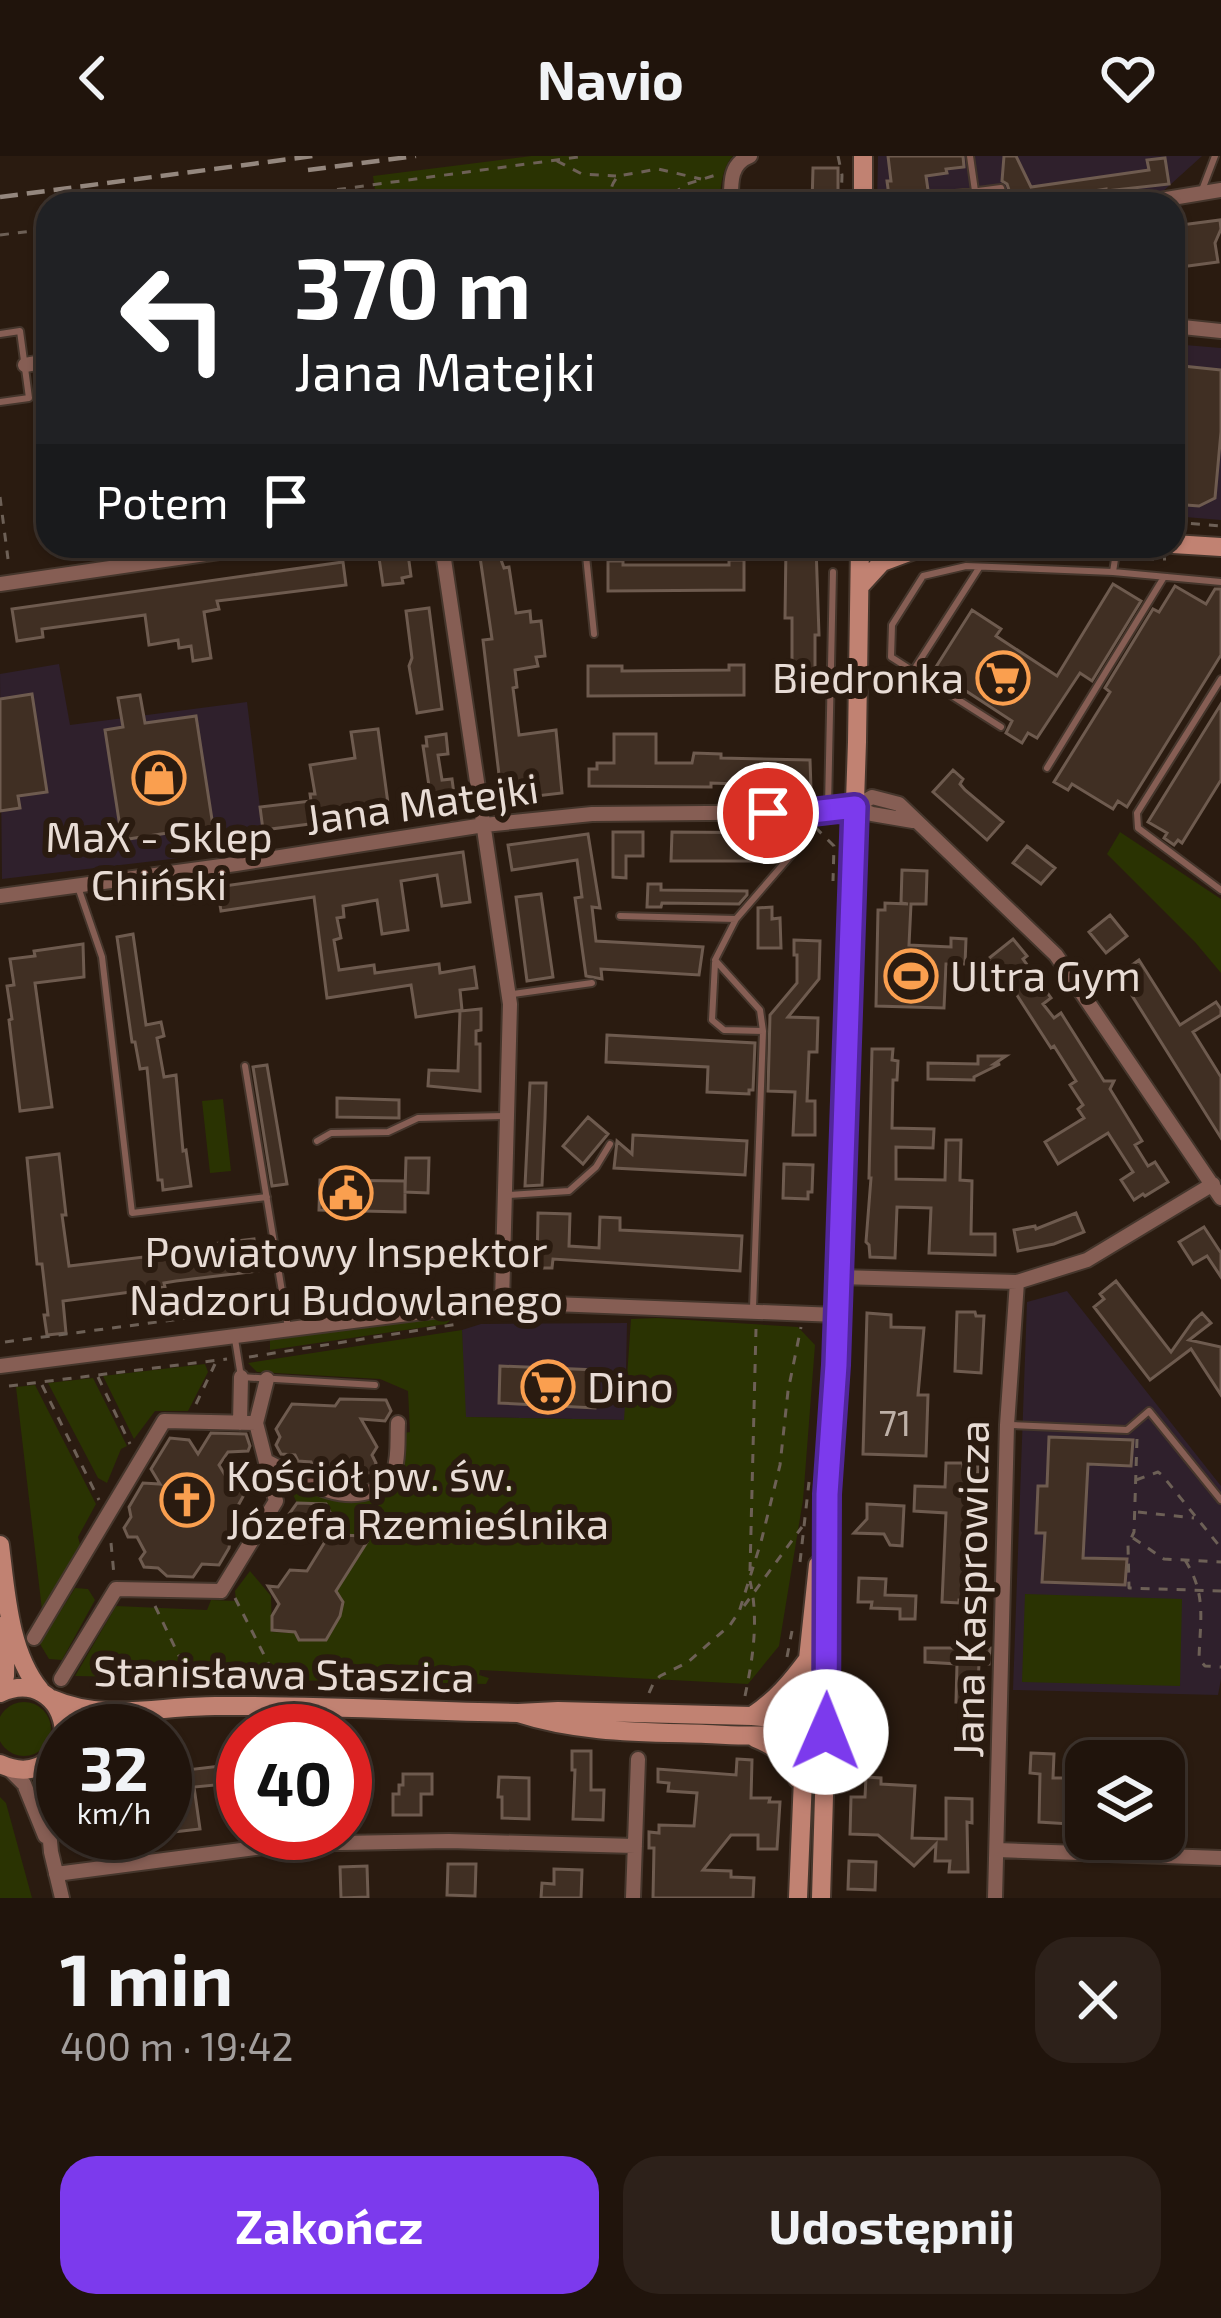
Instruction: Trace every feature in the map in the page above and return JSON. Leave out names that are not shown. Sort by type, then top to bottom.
[{"type":"street","points":[[732,192],[735,168],[750,156]]},
{"type":"street","points":[[863,156],[863,192]]},
{"type":"street","points":[[1185,196],[1221,190]]},
{"type":"street","points":[[1185,327],[1221,331]]},
{"type":"street","points":[[25,365],[36,363]]},
{"type":"street","points":[[1185,545],[1221,547]]},
{"type":"street","points":[[0,584],[178,558]]},
{"type":"street","points":[[444,558],[509,995],[502,1302]]},
{"type":"street","points":[[821,1898],[827,1494],[839,1277],[860,558]]},
{"type":"street","points":[[860,586],[882,562],[893,558]]},
{"type":"street","points":[[839,1277],[1017,1282],[1087,1260],[1217,1191],[1056,955],[913,821],[855,807]]},
{"type":"street","name":"Jana Matejki","points":[[0,896],[484,825],[592,814],[820,812],[855,807]]},
{"type":"street","name":"Jana Kasprowicza","points":[[995,1898],[1007,1425],[1017,1282]]},
{"type":"street","points":[[0,1366],[502,1302],[837,1315]]},
{"type":"street","points":[[61,1679],[116,1589],[221,1591],[276,1501],[266,1461],[248,1423],[241,1377]]},
{"type":"street","points":[[248,1423],[267,1379]]},
{"type":"street","points":[[34,1638],[164,1421],[248,1423]]},
{"type":"street","points":[[266,1461],[330,1492],[352,1496],[369,1492],[383,1486],[395,1468],[398,1423]]},
{"type":"street","points":[[798,1898],[808,1659],[827,1494]]},
{"type":"street","points":[[0,1545],[7,1601],[26,1673],[53,1704]]},
{"type":"street","points":[[0,1690],[5,1676],[7,1601]]},
{"type":"street","points":[[801,1789],[787,1757],[749,1716],[770,1704],[808,1659]]},
{"type":"street","name":"Stanisława Staszica","points":[[0,1690],[16,1687],[65,1704]]},
{"type":"street","points":[[804,1729],[827,1697]]},
{"type":"street","name":"Stanisława Staszica","points":[[192,1708],[749,1716],[785,1719],[804,1729]]},
{"type":"street","points":[[804,1729],[825,1768]]},
{"type":"street","points":[[633,1898],[638,1759]]},
{"type":"street","points":[[4,1766],[32,1770],[36,1766]]},
{"type":"street","points":[[4,1766],[24,1784],[36,1814]]},
{"type":"street","points":[[56,1874],[287,1844],[449,1841],[635,1846]]},
{"type":"street","points":[[998,1850],[1221,1858]]},
{"type":"street","points":[[53,1860],[62,1898]]},
{"type":"lane","points":[[970,156],[975,191]]},
{"type":"lane","points":[[1201,194],[1215,156]]},
{"type":"lane","points":[[968,192],[1001,188],[1002,192]]},
{"type":"lane","points":[[0,334],[20,331],[29,398],[0,402]]},
{"type":"lane","points":[[586,558],[594,634]]},
{"type":"lane","points":[[1113,572],[1115,558]]},
{"type":"lane","points":[[913,671],[980,566]]},
{"type":"lane","points":[[1000,727],[892,657],[892,625],[923,576],[980,566],[1221,582]]},
{"type":"lane","points":[[820,812],[832,572]]},
{"type":"lane","points":[[1047,768],[1165,577]]},
{"type":"lane","points":[[1221,679],[1138,813],[1138,828],[1221,890]]},
{"type":"lane","points":[[763,1030],[724,1030],[712,1020],[716,960],[736,919],[799,846]]},
{"type":"lane","points":[[76,884],[102,957],[132,1213],[267,1197]]},
{"type":"lane","points":[[620,916],[736,919]]},
{"type":"lane","points":[[716,960],[760,1010],[763,1030],[753,1312]]},
{"type":"lane","points":[[509,995],[592,983]]},
{"type":"lane","points":[[244,1066],[288,1328]]},
{"type":"lane","points":[[317,1141],[331,1133],[388,1132],[418,1118],[507,1116]]},
{"type":"lane","points":[[505,1196],[569,1191],[596,1167],[610,1144]]},
{"type":"lane","points":[[234,1336],[241,1377],[375,1385]]},
{"type":"lane","points":[[1007,1425],[1127,1430],[1149,1411],[1221,1500]]},
{"type":"path","points":[[319,192],[586,156]]},
{"type":"path","points":[[838,156],[841,192]]},
{"type":"path","points":[[556,160],[582,174],[618,176],[658,169],[701,179],[675,192]]},
{"type":"path","points":[[610,192],[618,176]]},
{"type":"path","points":[[0,235],[36,230]]},
{"type":"path","points":[[0,497],[8,559]]},
{"type":"path","points":[[1185,523],[1221,526]]},
{"type":"path","points":[[820,812],[813,825],[834,846],[833,887]]},
{"type":"path","points":[[5,1342],[257,1309],[261,1332]]},
{"type":"path","points":[[9,1386],[238,1359],[454,1326],[469,1319]]},
{"type":"path","points":[[739,1612],[780,1466],[788,1391],[801,1326],[806,1324]]},
{"type":"path","points":[[749,1716],[754,1652],[750,1472],[756,1344]]},
{"type":"path","points":[[188,1422],[217,1360]]},
{"type":"path","points":[[98,1375],[139,1462]]},
{"type":"path","points":[[41,1382],[108,1516],[116,1589]]},
{"type":"path","points":[[1127,1430],[1137,1437],[1136,1512],[1127,1545],[1129,1588],[1221,1592]]},
{"type":"path","points":[[800,1565],[812,1466]]},
{"type":"path","points":[[1136,1480],[1158,1472],[1162,1475],[1221,1548]]},
{"type":"path","points":[[1136,1512],[1197,1518]]},
{"type":"path","points":[[648,1695],[660,1676],[688,1662],[730,1624],[804,1524]]},
{"type":"path","points":[[1132,1537],[1159,1558],[1221,1562]]},
{"type":"path","points":[[1185,1561],[1200,1591],[1199,1659],[1205,1666],[1221,1666]]},
{"type":"path","points":[[225,1585],[280,1688]]},
{"type":"path","points":[[146,1590],[196,1691]]},
{"type":"path","points":[[785,1666],[793,1627]]},
{"type":"shaded area","points":[[878,156],[1202,156],[1162,192],[877,192]]},
{"type":"shaded area","points":[[1185,345],[1221,348],[1221,520],[1185,517]]},
{"type":"shaded area","points":[[59,664],[70,725],[247,702],[265,848],[2,879],[0,674]]},
{"type":"shaded area","points":[[1067,1291],[1221,1486],[1218,1695],[1013,1690],[1027,1302]]},
{"type":"shaded area","points":[[627,1323],[625,1420],[463,1417],[462,1330],[481,1324]]},
{"type":"green space","points":[[531,156],[733,156],[721,192],[375,192],[373,176]]},
{"type":"green space","points":[[1120,832],[1221,899],[1221,973],[1107,854]]},
{"type":"green space","points":[[223,1099],[231,1171],[210,1173],[202,1101]]},
{"type":"green space","points":[[457,1315],[446,1324],[270,1350],[270,1339]]},
{"type":"green space","points":[[631,1319],[798,1327],[815,1345],[803,1500],[779,1646],[748,1684],[480,1670],[479,1675],[489,1678],[486,1684],[75,1676],[116,1606],[207,1610],[211,1600],[236,1601],[235,1591],[250,1571],[271,1596],[272,1632],[295,1633],[299,1640],[326,1640],[330,1633],[338,1611],[336,1591],[367,1542],[363,1536],[341,1535],[326,1505],[297,1503],[283,1474],[336,1498],[360,1497],[392,1486],[401,1468],[404,1433],[410,1432],[408,1391],[380,1379],[257,1372],[248,1363],[462,1330],[466,1417],[624,1420]]},
{"type":"green space","points":[[205,1364],[208,1372],[188,1411],[155,1411],[134,1439],[103,1376]]},
{"type":"green space","points":[[93,1378],[127,1446],[121,1449],[107,1483],[98,1478],[48,1383]]},
{"type":"green space","points":[[35,1385],[96,1504],[78,1537],[81,1548],[42,1610],[16,1387]]},
{"type":"green space","points":[[75,1588],[88,1589],[95,1600],[62,1660],[49,1659],[40,1644]]},
{"type":"green space","points":[[1025,1594],[1182,1599],[1180,1686],[1022,1682]]},
{"type":"green space","points":[[14,1704],[34,1704],[36,1753],[14,1754],[-1,1739],[-1,1719]]},
{"type":"green space","points":[[0,1797],[6,1803],[32,1898],[0,1898]]},
{"type":"building","points":[[888,156],[963,156],[964,167],[926,176],[928,192],[888,192],[887,181],[891,181]]},
{"type":"building","points":[[1004,156],[1016,156],[1031,187],[1149,170],[1147,160],[1165,158],[1169,184],[1087,192],[1010,192],[1002,181]]},
{"type":"building","points":[[813,168],[838,168],[838,192],[812,192]]},
{"type":"building","points":[[1220,220],[1215,243],[1218,262],[1185,266],[1185,224]]},
{"type":"building","points":[[1185,366],[1221,370],[1215,498],[1199,506],[1185,505]]},
{"type":"building","points":[[379,558],[409,558],[411,576],[402,578],[403,583],[383,585]]},
{"type":"building","points":[[480,558],[500,558],[504,568],[509,567],[516,613],[530,611],[531,622],[541,621],[545,656],[536,657],[538,666],[515,670],[517,687],[513,688],[519,735],[556,730],[562,793],[502,800],[483,640],[492,639]]},
{"type":"building","points":[[786,558],[816,558],[819,635],[815,635],[812,690],[796,690],[796,681],[792,681],[792,618],[785,618]]},
{"type":"building","points":[[729,560],[744,560],[744,590],[608,591],[608,561],[729,565]]},
{"type":"building","points":[[343,562],[346,585],[217,601],[219,609],[204,612],[211,658],[193,661],[191,646],[179,648],[178,640],[149,645],[145,615],[42,629],[43,637],[17,641],[12,609]]},
{"type":"building","name":"Biedronka","points":[[1113,584],[1141,601],[1092,681],[1080,673],[1037,738],[1028,733],[1022,743],[1006,733],[1012,721],[934,670],[972,610],[1001,629],[996,636],[1057,676]]},
{"type":"building","points":[[1175,586],[1206,604],[1215,589],[1221,589],[1221,655],[1127,807],[1118,801],[1113,809],[1072,784],[1068,790],[1054,782],[1110,692],[1105,688],[1153,609],[1159,612]]},
{"type":"building","points":[[429,608],[442,709],[417,713],[406,611]]},
{"type":"building","points":[[729,665],[744,665],[744,695],[588,696],[588,666],[622,666],[622,671],[729,670]]},
{"type":"building","points":[[32,694],[47,792],[18,796],[20,808],[0,811],[0,699]]},
{"type":"building","name":"MaX - Sklep Chiński","points":[[140,695],[145,723],[196,716],[213,826],[122,840],[105,730],[123,727],[118,698]]},
{"type":"building","points":[[1221,704],[1221,780],[1182,843],[1178,840],[1174,845],[1164,838],[1167,833],[1148,822]]},
{"type":"building","points":[[378,729],[389,811],[263,830],[260,807],[311,801],[310,794],[315,794],[310,765],[355,758],[351,732]]},
{"type":"building","points":[[446,734],[448,754],[438,755],[442,780],[452,779],[455,802],[432,806],[423,746],[427,746],[426,737]]},
{"type":"building","points":[[614,734],[656,734],[656,763],[692,763],[694,753],[810,760],[811,789],[711,783],[711,787],[589,786],[589,769],[597,769],[597,763],[614,763]]},
{"type":"building","points":[[953,770],[963,779],[960,784],[965,790],[1003,822],[987,840],[933,792]]},
{"type":"building","points":[[613,832],[643,832],[643,856],[626,856],[626,878],[613,877]]},
{"type":"building","points":[[672,832],[786,833],[786,849],[782,854],[754,855],[754,861],[671,861]]},
{"type":"building","points":[[588,834],[600,908],[592,907],[596,941],[703,947],[699,975],[601,969],[602,979],[586,976],[575,898],[582,897],[577,860],[512,870],[508,845]]},
{"type":"building","points":[[1027,846],[1055,868],[1041,884],[1013,863]]},
{"type":"building","points":[[463,852],[470,902],[442,906],[437,875],[401,881],[408,930],[382,934],[377,900],[343,906],[344,917],[337,918],[341,938],[334,940],[339,970],[374,965],[375,973],[439,964],[440,973],[474,967],[477,988],[460,990],[462,1010],[416,1017],[411,985],[327,998],[314,897],[221,911],[217,887]]},
{"type":"building","name":"Ultra Gym","points":[[902,870],[927,871],[926,904],[911,904],[909,945],[951,947],[951,938],[966,939],[965,964],[946,964],[944,1008],[876,1006],[878,910],[885,910],[885,903],[908,904],[901,903]]},
{"type":"building","points":[[648,884],[661,884],[661,890],[747,891],[747,895],[739,904],[647,907]]},
{"type":"building","points":[[541,894],[553,977],[527,981],[516,897]]},
{"type":"building","points":[[772,907],[772,919],[780,918],[781,948],[758,948],[758,908]]},
{"type":"building","points":[[1110,915],[1127,936],[1106,953],[1089,932]]},
{"type":"building","points":[[133,934],[146,1025],[161,1022],[164,1036],[157,1038],[164,1077],[176,1075],[191,1186],[163,1190],[158,1180],[147,1068],[140,1069],[132,1042],[117,937]]},
{"type":"building","points":[[1013,939],[1051,998],[1043,1004],[1054,1018],[1061,1013],[1104,1081],[1114,1081],[1110,1089],[1142,1141],[1135,1145],[1148,1166],[1155,1162],[1168,1182],[1145,1196],[1134,1200],[1121,1180],[1133,1172],[1108,1133],[1058,1164],[1045,1142],[1084,1118],[1078,1109],[1083,1105],[1070,1085],[1076,1081],[1054,1046],[988,959]]},
{"type":"building","points":[[794,940],[820,941],[819,979],[788,1017],[818,1018],[817,1052],[809,1052],[807,1101],[815,1101],[815,1135],[793,1135],[795,1092],[768,1091],[770,1015],[797,983]]},
{"type":"building","points":[[83,944],[84,977],[35,983],[52,1107],[20,1111],[9,1020],[7,986],[14,985],[10,959]]},
{"type":"building","points":[[1139,960],[1180,1025],[1216,1002],[1221,1009],[1221,1015],[1193,1032],[1221,1077],[1221,1138],[1121,978]]},
{"type":"building","points":[[481,1009],[481,1030],[476,1031],[480,1091],[428,1086],[429,1070],[458,1071],[460,1011]]},
{"type":"building","points":[[607,1035],[755,1043],[753,1090],[749,1094],[707,1092],[708,1067],[606,1062]]},
{"type":"building","points":[[872,1049],[893,1049],[892,1060],[898,1061],[892,1128],[934,1129],[933,1148],[896,1147],[896,1179],[945,1180],[946,1140],[961,1140],[960,1180],[972,1181],[971,1234],[995,1234],[995,1255],[929,1253],[931,1208],[897,1207],[895,1258],[870,1257],[866,1242]]},
{"type":"building","points":[[978,1056],[1006,1056],[974,1080],[928,1079],[928,1063],[978,1064]]},
{"type":"building","points":[[267,1065],[287,1184],[272,1186],[253,1067]]},
{"type":"building","points":[[530,1083],[546,1083],[542,1185],[525,1186]]},
{"type":"building","points":[[337,1098],[399,1100],[399,1118],[337,1117]]},
{"type":"building","points":[[588,1117],[608,1134],[583,1164],[563,1146]]},
{"type":"building","points":[[633,1135],[747,1141],[745,1175],[614,1168],[617,1141],[632,1154]]},
{"type":"building","points":[[59,1154],[69,1266],[254,1239],[258,1271],[63,1301],[66,1333],[47,1335],[27,1158]]},
{"type":"building","points":[[406,1158],[429,1158],[428,1193],[405,1192]]},
{"type":"building","points":[[784,1164],[813,1165],[808,1199],[783,1198]]},
{"type":"building","points":[[320,1180],[405,1181],[405,1212],[319,1210]]},
{"type":"building","points":[[538,1213],[570,1214],[569,1246],[599,1248],[600,1217],[620,1218],[620,1230],[742,1236],[740,1271],[553,1259],[552,1268],[537,1268]]},
{"type":"building","points":[[1076,1213],[1084,1232],[1018,1251],[1014,1230],[1036,1229]]},
{"type":"building","points":[[1204,1227],[1221,1253],[1221,1277],[1207,1256],[1193,1264],[1179,1242]]},
{"type":"building","points":[[1116,1281],[1171,1352],[1202,1313],[1211,1323],[1189,1340],[1221,1347],[1221,1395],[1191,1349],[1150,1380],[1094,1307],[1104,1299],[1100,1294]]},
{"type":"building","points":[[957,1312],[984,1316],[981,1373],[955,1371]]},
{"type":"building","points":[[867,1313],[891,1315],[891,1327],[924,1328],[918,1395],[928,1395],[926,1456],[863,1454]]},
{"type":"building","name":"Dino","points":[[500,1366],[597,1370],[595,1408],[499,1403]]},
{"type":"building","points":[[340,1399],[386,1400],[391,1411],[385,1421],[361,1419],[377,1447],[371,1473],[345,1471],[340,1479],[328,1479],[317,1475],[311,1462],[281,1454],[276,1429],[292,1404],[335,1406]]},
{"type":"building","name":"Kościół pw. św. Józefa Rzemieślnika","points":[[211,1433],[246,1434],[250,1446],[248,1451],[228,1452],[219,1465],[231,1485],[242,1487],[245,1493],[234,1513],[229,1548],[219,1565],[202,1564],[193,1577],[167,1576],[158,1568],[144,1567],[140,1559],[145,1552],[137,1537],[128,1537],[124,1528],[131,1517],[129,1507],[143,1483],[160,1484],[151,1469],[170,1438],[189,1440],[198,1454]]},
{"type":"building","points":[[1049,1437],[1133,1440],[1131,1466],[1088,1464],[1083,1558],[1127,1559],[1125,1585],[1042,1582],[1045,1533],[1036,1533],[1038,1486],[1047,1486]]},
{"type":"building","points":[[946,1463],[978,1467],[970,1577],[974,1577],[974,1600],[959,1603],[942,1602],[946,1513],[914,1511],[915,1486],[945,1487]]},
{"type":"building","points":[[297,1503],[326,1504],[341,1535],[363,1536],[367,1542],[336,1591],[343,1602],[326,1640],[299,1640],[295,1632],[272,1630],[272,1616],[279,1604],[268,1586],[278,1587],[290,1570],[307,1571],[326,1540],[295,1538],[284,1521]]},
{"type":"building","points":[[867,1504],[904,1506],[902,1546],[890,1545],[884,1534],[854,1533],[867,1519]]},
{"type":"building","points":[[859,1578],[886,1579],[885,1595],[916,1596],[915,1619],[900,1619],[900,1609],[871,1608],[872,1602],[858,1602]]},
{"type":"building","points":[[925,1648],[990,1648],[989,1664],[979,1664],[977,1703],[956,1702],[957,1664],[925,1662]]},
{"type":"building","points":[[572,1751],[591,1751],[591,1790],[604,1790],[603,1820],[573,1819]]},
{"type":"building","points":[[1031,1753],[1054,1754],[1053,1778],[1065,1778],[1065,1824],[1039,1822],[1040,1774],[1030,1773]]},
{"type":"building","points":[[737,1759],[752,1760],[751,1798],[780,1802],[777,1849],[758,1849],[758,1835],[731,1835],[703,1870],[754,1878],[753,1898],[653,1898],[654,1848],[649,1848],[649,1832],[659,1833],[659,1825],[694,1826],[697,1793],[668,1791],[669,1783],[658,1782],[658,1769],[736,1775]]},
{"type":"building","points":[[216,1767],[216,1785],[194,1787],[200,1829],[192,1830],[192,1769]]},
{"type":"building","points":[[403,1774],[432,1774],[432,1794],[421,1794],[421,1815],[393,1815],[393,1794],[399,1794]]},
{"type":"building","points":[[499,1777],[529,1778],[529,1819],[502,1818]]},
{"type":"building","points":[[866,1777],[881,1778],[881,1784],[915,1786],[912,1838],[946,1839],[946,1798],[972,1799],[972,1823],[967,1822],[968,1872],[949,1872],[950,1861],[935,1861],[936,1844],[914,1866],[878,1835],[850,1834],[851,1797],[865,1797]]},
{"type":"building","points":[[849,1861],[876,1862],[875,1890],[848,1889]]},
{"type":"building","points":[[448,1864],[476,1864],[475,1896],[447,1895]]},
{"type":"building","points":[[367,1866],[368,1897],[341,1898],[340,1867]]},
{"type":"building","points":[[554,1869],[582,1870],[581,1898],[541,1898],[542,1883],[554,1884]]},
{"type":"railway","points":[[38,192],[313,156]]},
{"type":"railway","points":[[308,170],[416,156]]},
{"type":"railway","points":[[0,197],[36,192]]},
{"type":"place","name":"Biedronka","points":[[1003,678]]},
{"type":"place","name":"MaX - Sklep Chiński","points":[[159,778]]},
{"type":"place","name":"Ultra Gym","points":[[911,976]]},
{"type":"place","name":"Powiatowy Inspektor Nadzoru Budowlanego","points":[[346,1193]]},
{"type":"place","name":"Dino","points":[[548,1387]]},
{"type":"place","name":"Kościół pw. św. Józefa Rzemieślnika","points":[[187,1500]]},
{"type":"route","points":[[768,813],[855,807],[836,1365],[827,1494],[826,1732]]}]
